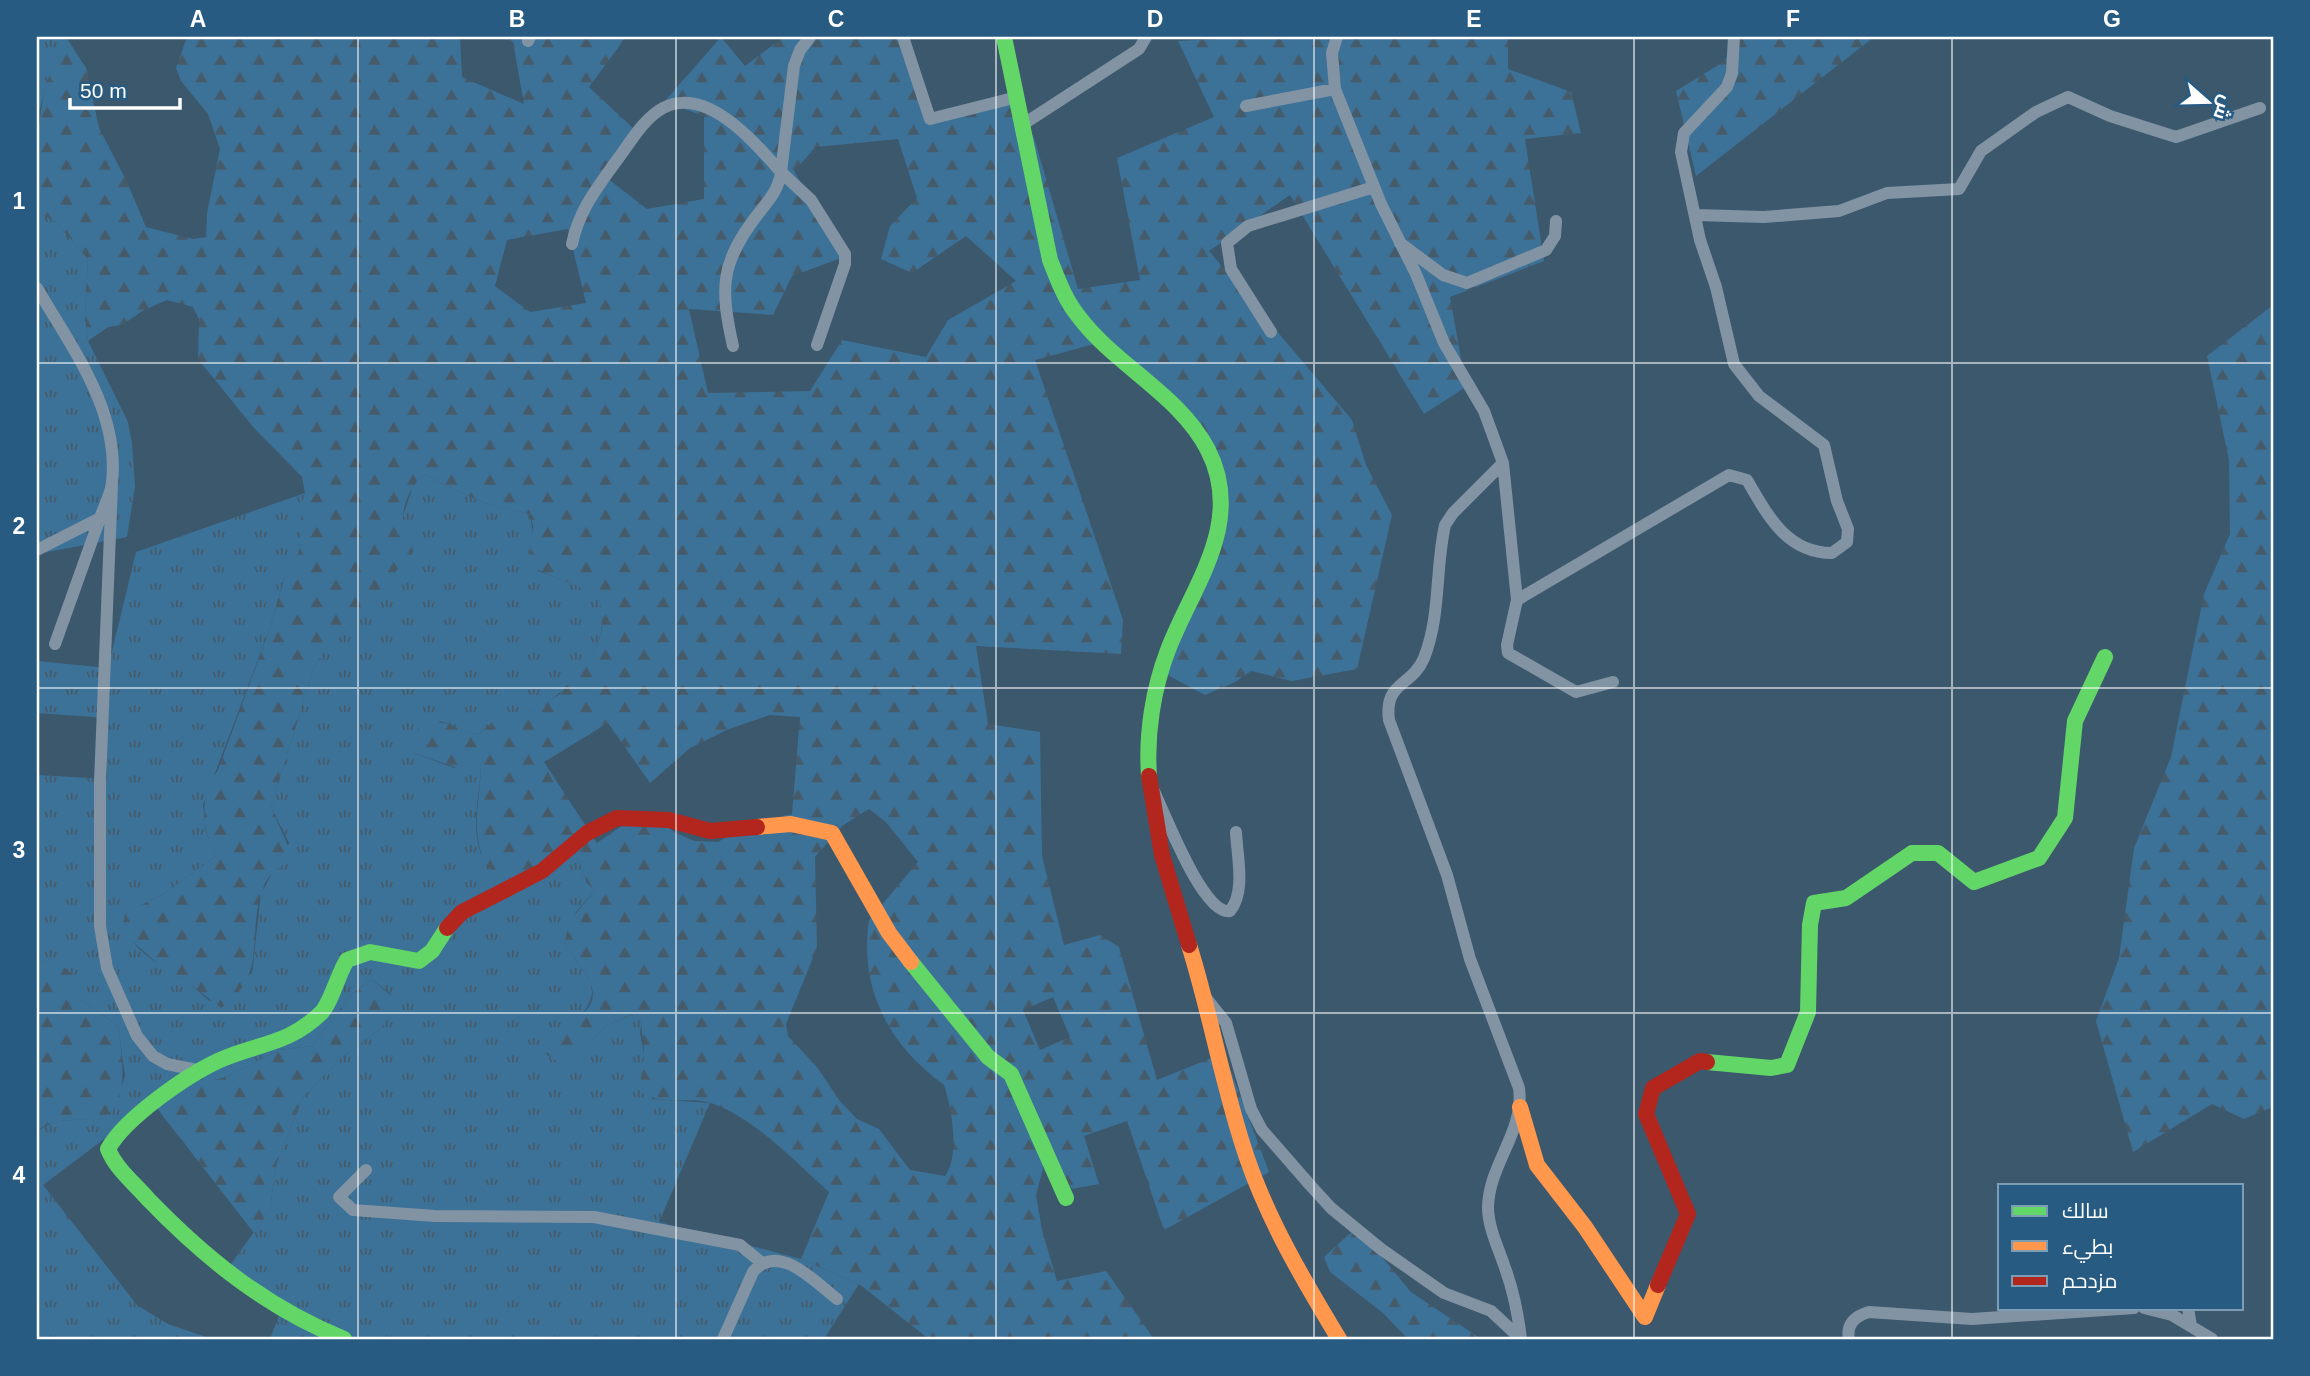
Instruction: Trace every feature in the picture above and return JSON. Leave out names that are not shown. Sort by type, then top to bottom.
[{"type":"street","points":[[733,346],[724,307],[723,288],[727,271],[746,232],[780,182],[794,66],[810,37]]},
{"type":"street","points":[[903,37],[930,119],[1017,97]]},
{"type":"street","points":[[1004,37],[1050,260],[1062,290],[1079,317],[1100,341],[1183,417],[1203,442],[1216,471],[1222,502],[1220,534],[1211,565],[1170,644],[1157,689],[1149,734],[1149,781],[1154,822],[1206,998],[1236,1121],[1262,1197],[1339,1339]]},
{"type":"street","points":[[1022,125],[1139,49],[1146,37]]},
{"type":"street","points":[[1337,37],[1332,53],[1335,89],[1374,187],[1444,343],[1484,411],[1503,463],[1517,600],[1507,645],[1514,659],[1576,692],[1613,682]]},
{"type":"street","points":[[1517,600],[1729,475],[1746,480],[1770,522],[1800,545],[1832,554],[1847,542],[1848,529],[1837,501],[1824,445],[1759,396],[1734,364],[1716,287],[1700,240],[1681,152],[1684,133],[1727,87],[1732,73],[1734,37]]},
{"type":"street","points":[[1246,106],[1335,89]]},
{"type":"street","points":[[1696,215],[1764,217],[1839,211],[1887,192],[1959,189],[1981,151],[2036,112],[2068,97],[2110,116],[2176,137],[2260,108]]},
{"type":"street","points":[[572,244],[583,208],[644,123],[663,108],[683,103],[710,110],[730,120],[811,200],[845,254],[817,345]]},
{"type":"street","points":[[1271,332],[1231,269],[1227,243],[1248,226],[1276,215],[1374,187]]},
{"type":"street","points":[[1400,243],[1443,275],[1467,283],[1546,250],[1555,236],[1556,221]]},
{"type":"street","points":[[37,288],[104,413],[112,458],[101,769],[100,926],[111,980],[120,1004],[145,1048],[167,1064],[202,1071]]},
{"type":"street","points":[[1503,463],[1452,513],[1445,525],[1433,631],[1420,667],[1394,689],[1387,708],[1389,720],[1447,875],[1470,960],[1518,1088],[1520,1107],[1537,1165],[1585,1227],[1644,1317],[1688,1213],[1646,1114],[1653,1088],[1700,1061],[1771,1068],[1787,1065],[1808,1012],[1810,925],[1814,903],[1846,898],[1912,853],[1938,853],[1974,882],[2039,858],[2065,818],[2075,721],[2105,657]]},
{"type":"street","points":[[55,644],[112,484]]},
{"type":"street","points":[[37,550],[100,518]]},
{"type":"street","points":[[1149,781],[1191,871],[1214,907],[1223,912],[1230,911],[1236,904],[1239,885],[1236,832]]},
{"type":"street","points":[[344,1339],[293,1318],[253,1294],[220,1268],[113,1161],[108,1149],[117,1132],[202,1071],[230,1056],[273,1044],[298,1031],[323,1010],[347,960],[370,952],[410,961],[427,957],[462,912],[542,871],[587,833],[617,818],[669,820],[710,831],[791,824],[832,833],[889,933],[926,983],[988,1057],[1011,1074],[1066,1198]]},
{"type":"street","points":[[1206,998],[1226,1023],[1251,1109],[1262,1130],[1331,1208],[1381,1249],[1444,1293],[1491,1311],[1521,1339]]},
{"type":"street","points":[[1520,1107],[1518,1121],[1492,1183],[1488,1209],[1514,1297],[1521,1339]]},
{"type":"street","points":[[366,1170],[339,1197],[353,1210],[435,1216],[594,1217],[740,1245],[761,1262]]},
{"type":"street","points":[[723,1339],[753,1272],[761,1262],[775,1259],[791,1265],[836,1299]]},
{"type":"street","points":[[1849,1339],[1850,1324],[1858,1315],[1869,1312],[1972,1319],[2105,1310]]},
{"type":"street","points":[[2152,1310],[2172,1315],[2212,1339]]},
{"type":"street","points":[[2188,1310],[2191,1326]]},
{"type":"green space","points":[[37,37],[66,37],[45,90],[37,120]]},
{"type":"green space","points":[[66,37],[86,68],[99,128],[127,182],[146,227],[193,239],[206,237],[207,213],[220,149],[208,114],[181,81],[176,68],[187,37],[460,37],[462,77],[524,104],[513,42],[497,37],[626,37],[589,87],[634,129],[603,175],[647,209],[704,199],[704,116],[664,102],[721,37],[745,66],[784,37],[908,37],[931,124],[1022,96],[1078,289],[1140,280],[1117,158],[1214,117],[1178,41],[1260,37],[1508,37],[1508,69],[1571,92],[1581,133],[1525,139],[1544,261],[1450,297],[1466,387],[1424,414],[1290,195],[1209,251],[1352,420],[1366,465],[1392,515],[1357,669],[1292,681],[1251,671],[1235,682],[1205,695],[1162,672],[1225,525],[1195,424],[1098,343],[1035,360],[1123,620],[1121,654],[976,646],[988,724],[1040,732],[1042,856],[1064,945],[1100,935],[1119,947],[1157,1080],[1224,1053],[1269,1172],[1164,1230],[1127,1121],[1084,1136],[1099,1184],[1072,1189],[1046,1157],[1036,1195],[1042,1230],[1057,1281],[1106,1271],[1154,1339],[929,1339],[859,1284],[801,1259],[829,1192],[775,1142],[745,1120],[714,1104],[696,1100],[658,1099],[641,1092],[644,1053],[642,1019],[632,1014],[606,1026],[566,1067],[544,1053],[546,1042],[553,1033],[582,1014],[593,997],[586,974],[564,944],[570,921],[595,890],[587,883],[579,860],[551,860],[509,879],[486,866],[477,827],[481,762],[466,771],[414,753],[410,741],[423,725],[431,723],[449,725],[478,735],[495,720],[531,711],[560,694],[574,672],[592,654],[602,628],[600,600],[584,589],[529,564],[533,526],[530,514],[484,503],[425,475],[412,488],[403,516],[407,534],[412,541],[412,552],[346,631],[327,647],[314,667],[271,807],[292,855],[269,877],[264,886],[256,920],[251,967],[246,981],[236,995],[221,1008],[181,977],[167,972],[130,939],[123,925],[125,913],[162,895],[216,856],[207,834],[205,801],[270,628],[288,565],[297,557],[301,544],[301,505],[305,493],[302,477],[254,428],[198,359],[199,319],[193,307],[167,300],[144,310],[122,325],[108,327],[88,341],[85,316],[88,259],[56,222],[37,212],[40,122],[48,79]],"holes":[[[898,139],[917,198],[890,226],[881,259],[912,273],[966,236],[1016,281],[948,320],[926,357],[842,340],[810,391],[708,393],[689,309],[773,315],[792,276],[844,257],[794,171],[816,147]],[[568,229],[586,303],[530,312],[495,286],[507,240]],[[770,715],[800,717],[792,814],[751,823],[718,842],[694,841],[674,832],[658,818],[626,823],[597,843],[544,762],[608,723],[650,783],[690,748],[729,729]],[[869,809],[886,822],[918,862],[869,920],[869,970],[882,1014],[893,1034],[908,1052],[944,1085],[953,1132],[952,1157],[945,1176],[910,1170],[879,1129],[857,1119],[839,1100],[817,1067],[788,1036],[786,1024],[817,948],[815,857],[842,826]],[[1053,997],[1070,1037],[1040,1050],[1023,1010]]]},
{"type":"green space","points":[[1734,37],[1874,37],[1696,176],[1676,91],[1725,61]]},
{"type":"green space","points":[[37,212],[56,222],[88,259],[85,316],[88,341],[128,422],[135,487],[127,537],[37,554]]},
{"type":"green space","points":[[2273,305],[2273,1107],[2244,1119],[2212,1104],[2133,1152],[2096,1021],[2119,958],[2134,848],[2171,757],[2204,594],[2230,534],[2229,460],[2207,356]]},
{"type":"green space","points":[[425,475],[484,503],[530,514],[538,571],[590,590],[600,600],[602,628],[597,644],[583,668],[564,689],[531,711],[490,725],[478,735],[440,721],[414,753],[454,768],[481,761],[476,831],[481,854],[521,874],[549,861],[563,858],[579,860],[587,883],[595,890],[576,912],[564,944],[583,969],[591,985],[592,994],[584,1012],[544,1053],[566,1066],[606,1026],[633,1014],[642,1019],[640,1032],[652,1099],[710,1103],[659,1222],[801,1259],[859,1284],[824,1339],[270,1339],[280,1313],[223,1275],[270,1210],[276,1165],[303,1097],[342,1057],[382,1027],[391,994],[371,979],[349,997],[312,1046],[279,1050],[223,1078],[152,1103],[43,1185],[137,1305],[168,1324],[212,1339],[37,1339],[37,1131],[56,1121],[92,1119],[117,1100],[125,1076],[118,1026],[74,995],[73,976],[45,960],[37,965],[37,775],[107,779],[107,718],[37,713],[37,661],[108,668],[136,552],[305,493],[301,505],[301,544],[297,557],[284,578],[270,628],[203,805],[206,832],[216,856],[162,895],[126,913],[126,924],[134,943],[210,1001],[252,973],[261,893],[289,843],[271,807],[314,667],[327,646],[346,631],[379,588],[404,533],[402,519],[414,483]]},
{"type":"green space","points":[[45,960],[62,965],[74,976],[74,995],[118,1026],[122,1080],[115,1106],[107,1115],[95,1119],[57,1122],[37,1131],[37,965]]},
{"type":"green space","points":[[371,979],[393,997],[382,1027],[342,1057],[303,1097],[276,1165],[270,1210],[254,1233],[152,1102],[196,1083],[223,1078],[279,1050],[312,1046],[349,997]]},
{"type":"green space","points":[[1357,1227],[1411,1292],[1481,1339],[1408,1339],[1383,1313],[1330,1272],[1324,1257]]},
{"type":"traffic: fast","points":[[1004,37],[1050,260],[1062,290],[1094,334],[1181,412],[1208,450],[1218,477],[1221,503],[1211,553],[1168,650],[1155,696],[1150,728],[1149,776]]},
{"type":"traffic: fast","points":[[1707,1062],[1771,1068],[1787,1065],[1808,1012],[1810,925],[1814,903],[1846,898],[1912,853],[1938,853],[1974,882],[2039,858],[2065,818],[2075,721],[2105,657]]},
{"type":"traffic: fast","points":[[344,1339],[316,1327],[263,1297],[215,1261],[148,1199],[120,1169],[108,1149],[142,1111],[191,1076],[220,1060],[285,1037],[309,1024],[325,1008],[347,960],[370,952],[419,961],[432,951],[447,928]]},
{"type":"traffic: fast","points":[[911,962],[988,1057],[1011,1074],[1066,1198]]},
{"type":"traffic: slow","points":[[757,827],[791,824],[832,833],[889,933],[911,962]]},
{"type":"traffic: slow","points":[[1189,945],[1231,1105],[1256,1182],[1288,1251],[1339,1339]]},
{"type":"traffic: slow","points":[[1520,1107],[1537,1165],[1585,1227],[1645,1317],[1658,1285]]},
{"type":"traffic: jam","points":[[1149,776],[1162,855],[1189,945]]},
{"type":"traffic: jam","points":[[447,928],[462,912],[542,871],[587,833],[617,818],[669,820],[710,831],[757,827]]},
{"type":"traffic: jam","points":[[1658,1285],[1688,1214],[1646,1114],[1653,1088],[1700,1061],[1707,1062]]}]
